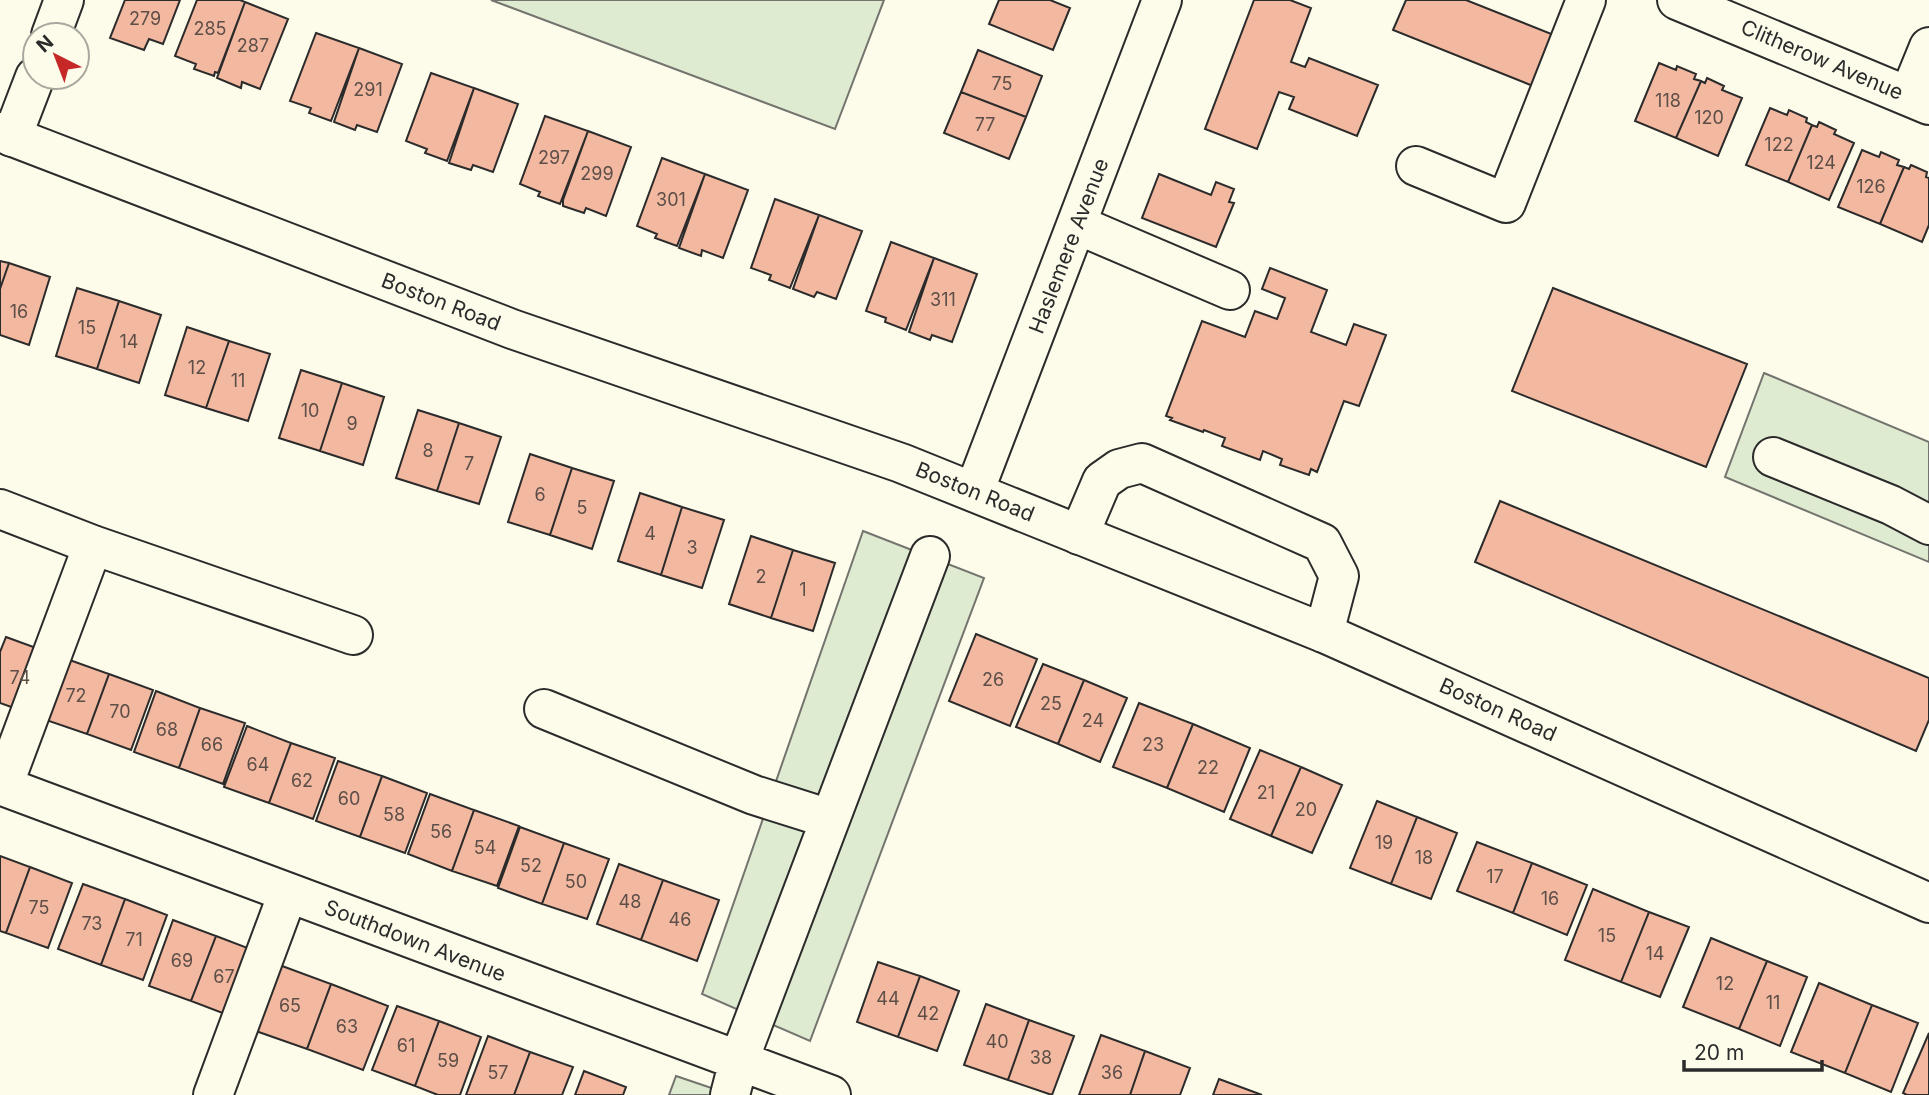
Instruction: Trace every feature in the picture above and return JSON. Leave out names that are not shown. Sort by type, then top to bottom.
[{"type":"street","points":[[56,21],[64,0]]},
{"type":"street","name":"Haslemere Avenue","points":[[974,492],[1162,0]]},
{"type":"street","points":[[1416,166],[1506,203],[1586,0]]},
{"type":"street","name":"Clitherow Avenue","points":[[1677,0],[1919,101]]},
{"type":"street","points":[[1919,101],[1929,47]]},
{"type":"street","points":[[6,134],[28,91]]},
{"type":"street","name":"Boston Road","points":[[6,134],[512,329],[901,463],[974,492],[1324,633],[1929,903]]},
{"type":"street","points":[[1078,225],[1230,290]]},
{"type":"street","points":[[1773,457],[1891,505],[1929,524]]},
{"type":"street","points":[[1079,535],[1102,481],[1119,469],[1142,463],[1322,543],[1339,576],[1324,633]]},
{"type":"street","points":[[0,509],[353,635]]},
{"type":"street","points":[[2,786],[93,544]]},
{"type":"street","points":[[734,1078],[930,556]]},
{"type":"street","points":[[544,709],[754,796],[830,819]]},
{"type":"street","name":"Southdown Avenue","points":[[2,786],[288,893],[734,1078],[831,1095]]},
{"type":"street","points":[[214,1095],[288,893]]},
{"type":"green space","points":[[491,0],[884,0],[835,129]]},
{"type":"green space","points":[[1764,373],[1929,442],[1929,562],[1725,477]]},
{"type":"green space","points":[[863,531],[984,578],[810,1041],[702,994]]},
{"type":"green space","points":[[676,1076],[732,1095],[669,1095]]},
{"type":"building","points":[[125,0],[180,0],[163,44],[149,39],[144,50],[110,38]]},
{"type":"building","points":[[197,0],[245,2],[218,73],[215,72],[214,76],[194,69],[196,64],[175,56]]},
{"type":"building","points":[[999,0],[1050,0],[1070,8],[1053,50],[989,24]]},
{"type":"building","points":[[1254,0],[1290,0],[1311,8],[1291,62],[1305,67],[1309,58],[1378,85],[1357,136],[1289,109],[1294,97],[1279,92],[1257,149],[1205,129]]},
{"type":"building","points":[[1406,0],[1466,0],[1554,35],[1533,86],[1393,30]]},
{"type":"building","points":[[245,2],[288,19],[260,89],[242,82],[241,88],[217,78]]},
{"type":"building","points":[[316,33],[359,48],[331,121],[309,113],[311,108],[290,101]]},
{"type":"building","points":[[359,48],[402,64],[377,132],[357,125],[355,130],[334,122]]},
{"type":"building","points":[[978,50],[1042,76],[1026,117],[961,92]]},
{"type":"building","points":[[1659,63],[1676,70],[1677,66],[1696,74],[1694,79],[1701,81],[1676,138],[1635,121]]},
{"type":"building","points":[[431,73],[474,88],[447,161],[425,153],[427,149],[406,141]]},
{"type":"building","points":[[1707,78],[1724,86],[1722,90],[1742,98],[1718,156],[1676,138],[1701,81],[1705,83]]},
{"type":"building","points":[[474,88],[518,104],[493,172],[473,165],[471,170],[449,163]]},
{"type":"building","points":[[961,92],[1026,117],[1009,159],[944,133]]},
{"type":"building","points":[[1770,108],[1787,115],[1789,110],[1807,118],[1806,122],[1812,125],[1788,182],[1746,165]]},
{"type":"building","points":[[545,116],[588,131],[560,204],[538,196],[540,192],[520,184]]},
{"type":"building","points":[[1819,122],[1836,130],[1834,134],[1854,143],[1829,200],[1788,182],[1812,125],[1817,127]]},
{"type":"building","points":[[588,131],[631,147],[606,216],[586,208],[584,213],[563,206]]},
{"type":"building","points":[[1862,150],[1879,157],[1881,152],[1899,160],[1897,165],[1904,167],[1880,224],[1838,207]]},
{"type":"building","points":[[662,158],[705,174],[677,246],[655,238],[657,234],[637,226]]},
{"type":"building","points":[[1911,165],[1927,172],[1926,177],[1929,178],[1929,225],[1922,242],[1880,224],[1904,167],[1909,169]]},
{"type":"building","points":[[705,174],[748,190],[723,258],[702,250],[701,256],[679,248]]},
{"type":"building","points":[[1159,174],[1211,195],[1216,182],[1234,189],[1229,202],[1234,203],[1216,247],[1142,218]]},
{"type":"building","points":[[775,199],[819,215],[790,288],[769,280],[771,275],[751,268]]},
{"type":"building","points":[[819,215],[862,231],[836,299],[817,292],[814,297],[793,289]]},
{"type":"building","points":[[891,242],[934,258],[906,330],[885,322],[886,318],[866,311]]},
{"type":"building","points":[[934,258],[977,274],[952,342],[932,335],[930,340],[909,332]]},
{"type":"building","points":[[0,261],[9,263],[0,289]]},
{"type":"building","points":[[9,263],[50,277],[29,345],[0,335],[0,289]]},
{"type":"building","points":[[1270,268],[1327,290],[1311,332],[1346,345],[1354,324],[1386,335],[1359,406],[1344,401],[1317,472],[1311,469],[1309,475],[1280,465],[1282,459],[1263,451],[1260,460],[1222,446],[1225,438],[1170,420],[1172,418],[1166,416],[1202,321],[1245,337],[1255,311],[1277,319],[1285,298],[1262,289]]},
{"type":"building","points":[[77,288],[119,301],[97,369],[56,356]]},
{"type":"building","points":[[1553,288],[1747,364],[1706,467],[1512,391]]},
{"type":"building","points":[[119,301],[161,315],[139,383],[97,369]]},
{"type":"building","points":[[187,327],[229,341],[206,408],[165,395]]},
{"type":"building","points":[[229,341],[270,354],[248,421],[206,408]]},
{"type":"building","points":[[301,370],[342,383],[320,451],[279,438]]},
{"type":"building","points":[[342,383],[384,397],[363,465],[320,451]]},
{"type":"building","points":[[418,410],[459,423],[437,491],[396,478]]},
{"type":"building","points":[[459,423],[501,437],[479,504],[437,491]]},
{"type":"building","points":[[530,454],[572,468],[550,535],[508,522]]},
{"type":"building","points":[[572,468],[614,481],[592,549],[550,535]]},
{"type":"building","points":[[640,493],[682,507],[661,575],[618,561]]},
{"type":"building","points":[[1500,501],[1929,678],[1929,720],[1916,751],[1475,562]]},
{"type":"building","points":[[682,507],[724,520],[702,588],[661,575]]},
{"type":"building","points":[[751,536],[793,550],[771,618],[729,604]]},
{"type":"building","points":[[793,550],[835,563],[813,631],[771,618]]},
{"type":"building","points":[[976,634],[1037,659],[1010,726],[949,701]]},
{"type":"building","points":[[6,637],[50,653],[28,713],[0,703],[0,652]]},
{"type":"building","points":[[64,658],[109,674],[87,734],[43,719]]},
{"type":"building","points":[[1043,664],[1084,680],[1058,744],[1016,727]]},
{"type":"building","points":[[109,674],[153,690],[131,750],[87,734]]},
{"type":"building","points":[[1084,680],[1127,698],[1100,762],[1058,744]]},
{"type":"building","points":[[156,691],[200,708],[179,768],[134,752]]},
{"type":"building","points":[[1139,703],[1193,724],[1167,788],[1113,767]]},
{"type":"building","points":[[200,708],[245,723],[223,784],[179,768]]},
{"type":"building","points":[[1193,724],[1250,748],[1224,812],[1167,788]]},
{"type":"building","points":[[247,726],[291,743],[269,803],[224,787]]},
{"type":"building","points":[[291,743],[335,758],[313,819],[269,803]]},
{"type":"building","points":[[1260,750],[1301,767],[1271,836],[1230,819]]},
{"type":"building","points":[[338,761],[382,776],[360,837],[316,821]]},
{"type":"building","points":[[1301,767],[1342,785],[1312,853],[1271,836]]},
{"type":"building","points":[[382,776],[427,793],[405,853],[360,837]]},
{"type":"building","points":[[430,794],[474,810],[452,871],[408,854]]},
{"type":"building","points":[[1377,801],[1417,817],[1391,884],[1350,868]]},
{"type":"building","points":[[474,810],[519,826],[497,886],[452,871]]},
{"type":"building","points":[[1417,817],[1457,833],[1431,899],[1391,884]]},
{"type":"building","points":[[520,827],[564,843],[542,904],[498,888]]},
{"type":"building","points":[[1477,842],[1532,863],[1513,913],[1457,891]]},
{"type":"building","points":[[564,843],[609,859],[587,919],[542,904]]},
{"type":"building","points":[[0,856],[30,867],[6,933],[0,931]]},
{"type":"building","points":[[1532,863],[1587,885],[1567,935],[1513,913]]},
{"type":"building","points":[[619,864],[663,880],[641,940],[597,924]]},
{"type":"building","points":[[30,867],[72,883],[48,948],[6,933]]},
{"type":"building","points":[[663,880],[719,900],[697,961],[641,940]]},
{"type":"building","points":[[83,884],[125,899],[101,965],[58,949]]},
{"type":"building","points":[[1593,889],[1649,912],[1621,982],[1565,960]]},
{"type":"building","points":[[125,899],[167,915],[143,980],[101,965]]},
{"type":"building","points":[[1649,912],[1689,927],[1660,997],[1621,982]]},
{"type":"building","points":[[173,920],[216,936],[191,1001],[149,986]]},
{"type":"building","points":[[216,936],[258,952],[233,1017],[191,1001]]},
{"type":"building","points":[[1711,938],[1767,961],[1739,1029],[1683,1007]]},
{"type":"building","points":[[1767,961],[1807,977],[1780,1046],[1739,1029]]},
{"type":"building","points":[[878,962],[920,976],[898,1037],[857,1022]]},
{"type":"building","points":[[274,963],[331,984],[307,1049],[250,1029]]},
{"type":"building","points":[[920,976],[959,991],[937,1051],[898,1037]]},
{"type":"building","points":[[1819,983],[1872,1005],[1845,1073],[1791,1052]]},
{"type":"building","points":[[331,984],[388,1006],[363,1070],[307,1049]]},
{"type":"building","points":[[986,1004],[1029,1020],[1008,1080],[964,1065]]},
{"type":"building","points":[[1872,1005],[1918,1023],[1891,1092],[1845,1073]]},
{"type":"building","points":[[397,1006],[439,1021],[415,1086],[372,1070]]},
{"type":"building","points":[[1029,1020],[1074,1036],[1052,1095],[1008,1080]]},
{"type":"building","points":[[439,1021],[481,1037],[460,1095],[438,1095],[415,1086]]},
{"type":"building","points":[[1929,1033],[1929,1095],[1907,1095],[1903,1093]]},
{"type":"building","points":[[1101,1035],[1145,1051],[1130,1095],[1079,1095]]},
{"type":"building","points":[[488,1036],[530,1052],[514,1095],[466,1095]]},
{"type":"building","points":[[1145,1051],[1190,1068],[1180,1095],[1130,1095]]},
{"type":"building","points":[[530,1052],[573,1067],[562,1095],[514,1095]]},
{"type":"building","points":[[584,1071],[626,1087],[623,1095],[575,1095]]},
{"type":"building","points":[[1219,1079],[1262,1095],[1213,1095]]}]
